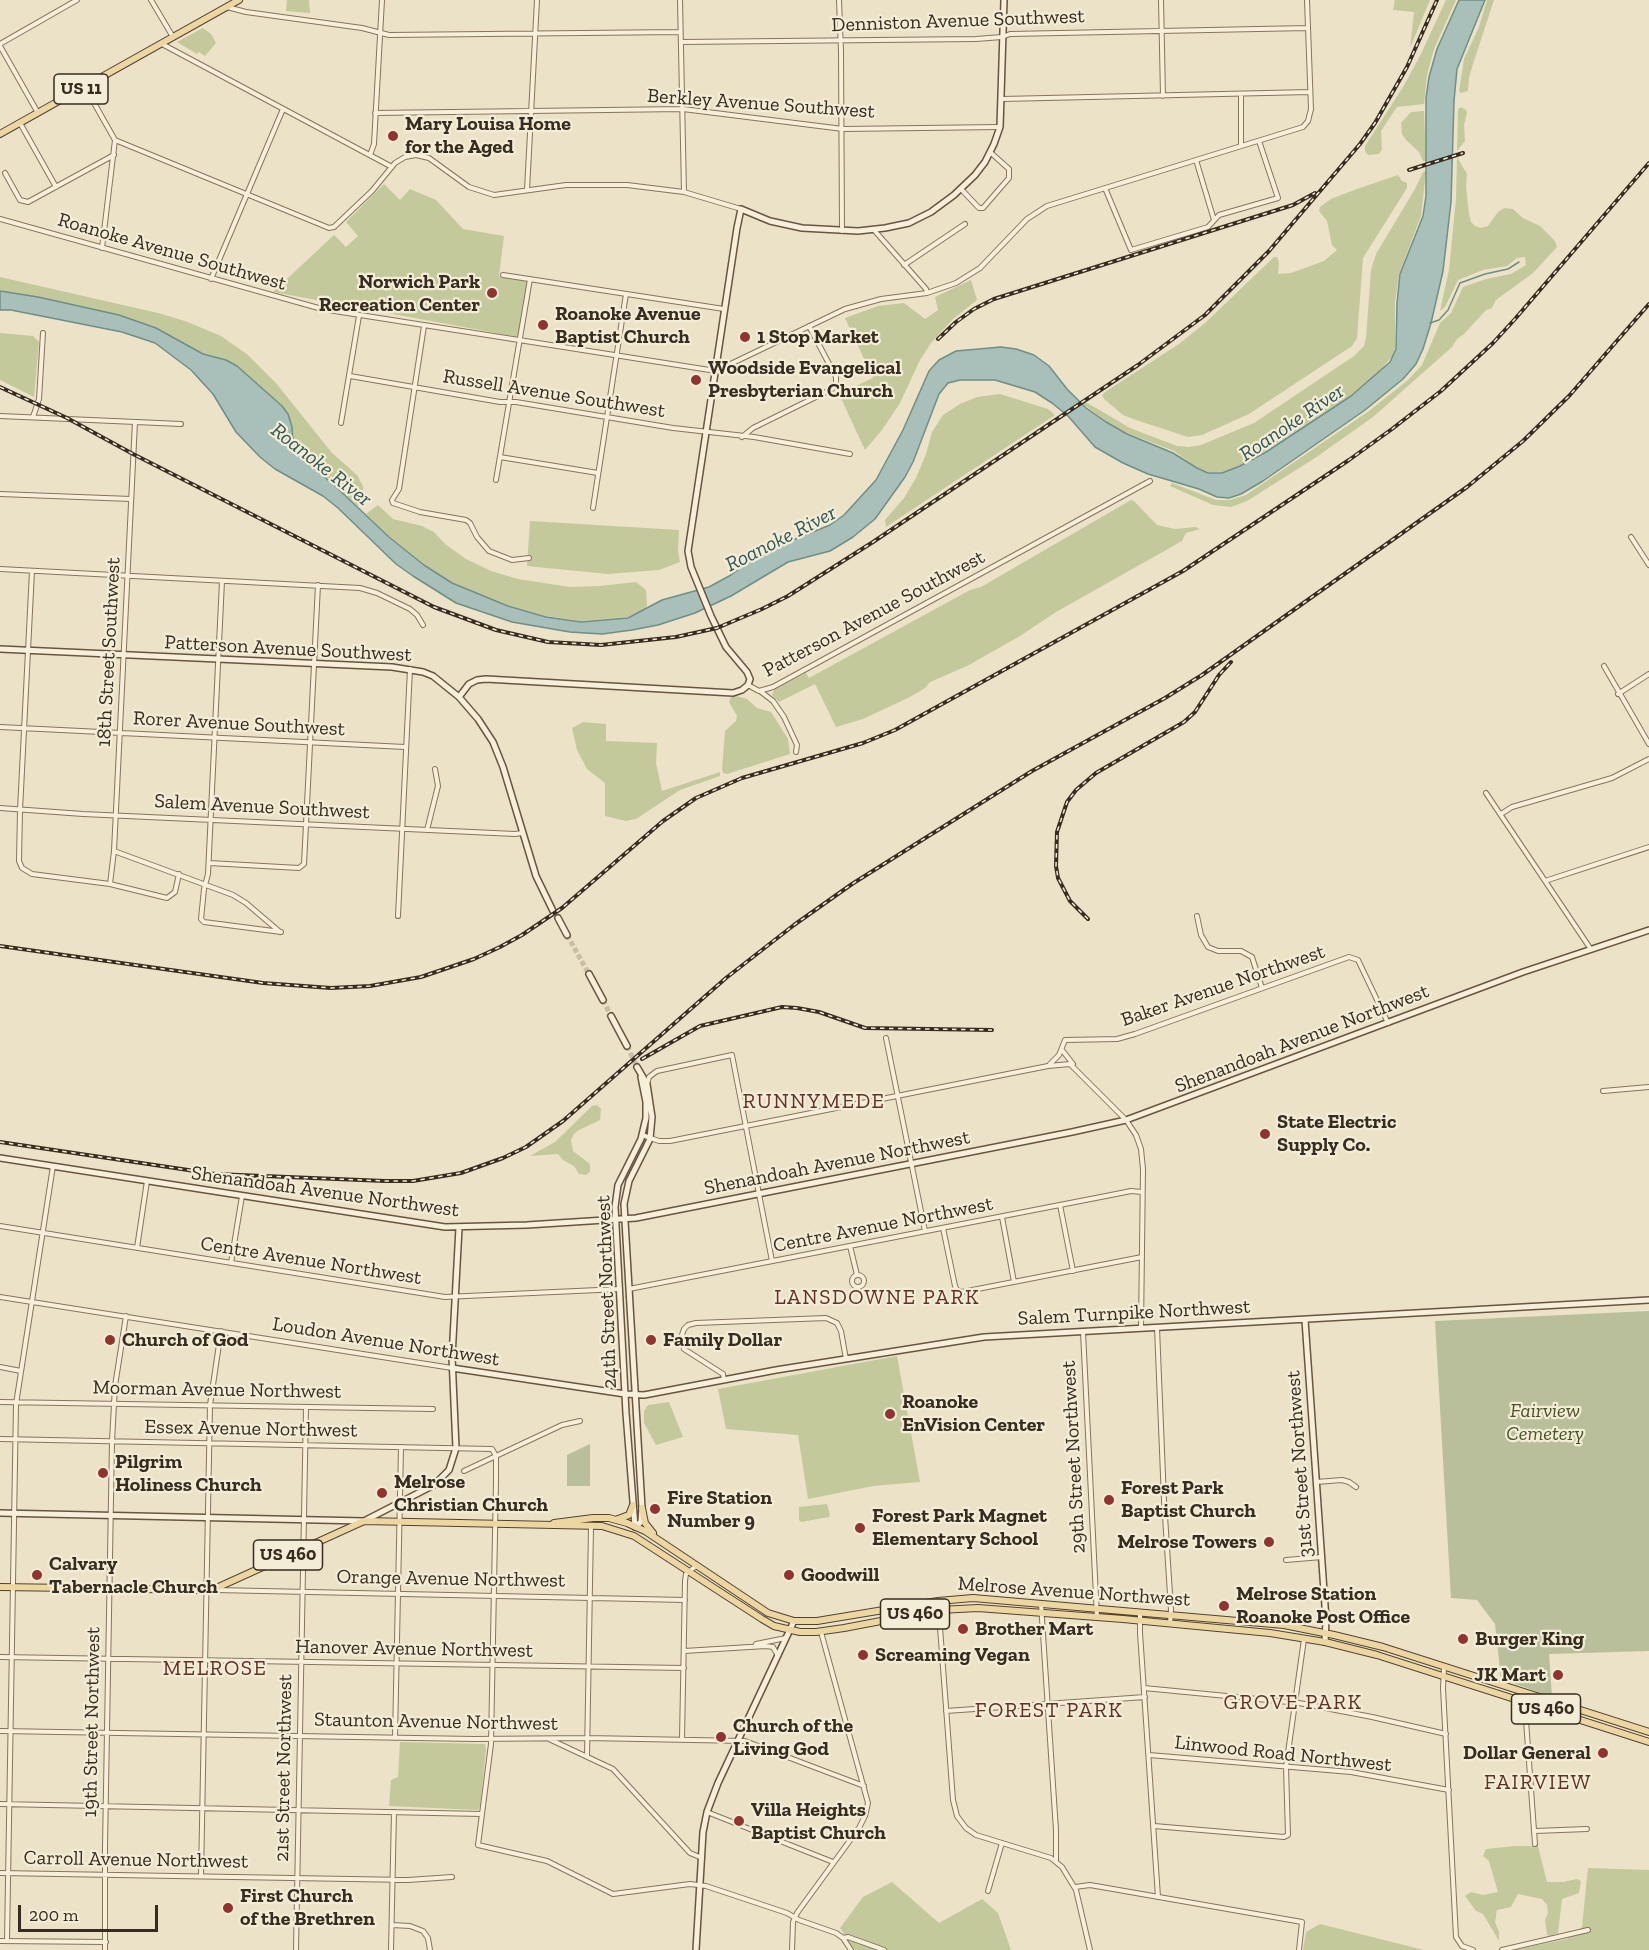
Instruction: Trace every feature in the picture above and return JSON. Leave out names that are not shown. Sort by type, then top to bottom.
[{"type":"main road","name":"US 11","points":[[0,134],[239,0]]},
{"type":"main road","points":[[614,1519],[622,1519],[629,1515],[633,1505]]},
{"type":"main road","points":[[642,1508],[649,1529],[680,1550],[684,1558]]},
{"type":"main road","name":"Melrose Avenue Northwest","points":[[547,1524],[586,1518],[614,1519],[635,1527],[768,1613],[794,1621],[817,1621],[938,1601],[972,1598],[1277,1624],[1383,1647],[1649,1732]]},
{"type":"main road","name":"Melrose Avenue Northwest","points":[[364,1521],[602,1526],[622,1531],[645,1543],[774,1626],[806,1633],[939,1610],[978,1608],[1097,1617],[1304,1638],[1366,1652],[1649,1742]]},
{"type":"main road","name":"US 460","points":[[209,1591],[364,1521]]},
{"type":"main road","points":[[591,1527],[600,1523],[626,1528],[635,1527],[645,1543]]},
{"type":"main road","name":"Orange Avenue Northwest","points":[[0,1587],[209,1591]]},
{"type":"street","points":[[38,113],[0,45],[77,0]]},
{"type":"street","points":[[151,0],[173,37]]},
{"type":"street","points":[[370,155],[374,144],[382,0]]},
{"type":"street","points":[[527,190],[537,0]]},
{"type":"street","points":[[680,0],[684,192]]},
{"type":"street","points":[[839,0],[842,232]]},
{"type":"street","points":[[115,140],[331,228],[372,191],[392,167],[405,157],[422,156],[429,158],[469,187],[487,194],[500,195],[580,184],[634,185],[684,192],[741,209],[783,225],[842,232],[874,230],[920,218],[944,203],[978,172],[990,152],[1000,127],[1004,0]]},
{"type":"street","points":[[1161,0],[1163,96]]},
{"type":"street","points":[[715,372],[845,309],[867,301],[927,293],[956,283],[974,273],[1027,219],[1047,206],[1306,125],[1310,117],[1307,0]]},
{"type":"street","points":[[226,7],[389,35],[680,32]]},
{"type":"street","name":"Denniston Avenue Southwest","points":[[681,42],[976,39],[1004,37],[1010,34],[1308,28]]},
{"type":"street","points":[[162,44],[392,167]]},
{"type":"street","points":[[85,87],[115,140],[102,248]]},
{"type":"street","points":[[1002,99],[1310,92]]},
{"type":"street","points":[[1241,94],[1241,146]]},
{"type":"street","points":[[211,279],[283,109]]},
{"type":"street","name":"Berkley Avenue Southwest","points":[[375,113],[681,109],[842,129],[1000,127]]},
{"type":"street","points":[[20,123],[56,187]]},
{"type":"street","points":[[1105,188],[1131,250],[1208,227],[1219,215],[1278,198],[1259,141]]},
{"type":"street","points":[[961,189],[979,208],[983,208],[1009,178],[1009,169],[990,152]]},
{"type":"street","points":[[4,172],[20,200],[25,203],[114,155]]},
{"type":"street","points":[[1196,160],[1214,219]]},
{"type":"street","points":[[741,209],[689,542],[690,565],[711,616],[726,647],[747,672],[750,679],[748,685]]},
{"type":"street","name":"Roanoke Avenue Southwest","points":[[0,219],[311,307],[715,372]]},
{"type":"street","points":[[904,264],[965,224]]},
{"type":"street","points":[[874,230],[926,289],[927,293]]},
{"type":"street","points":[[503,275],[724,309]]},
{"type":"street","points":[[496,480],[530,279]]},
{"type":"street","points":[[592,508],[626,294]]},
{"type":"street","points":[[341,423],[359,315]]},
{"type":"street","points":[[424,326],[399,489],[392,500],[393,503],[420,512],[467,521],[489,551],[512,560],[530,558]]},
{"type":"street","points":[[742,437],[753,428],[834,387],[836,377],[809,326]]},
{"type":"street","points":[[32,417],[39,399],[43,333]]},
{"type":"street","name":"Russell Avenue Southwest","points":[[350,376],[705,432],[754,437],[850,454]]},
{"type":"street","points":[[0,416],[181,424]]},
{"type":"street","name":"18th Street Southwest","points":[[110,884],[114,851],[135,422]]},
{"type":"street","points":[[500,456],[598,473]]},
{"type":"street","name":"Patterson Avenue Southwest","points":[[0,649],[410,669],[434,674],[459,697],[469,684],[486,679],[733,693],[748,685],[759,691],[773,687],[813,666],[1150,481]]},
{"type":"street","points":[[0,494],[131,499]]},
{"type":"street","points":[[1631,537],[1649,566]]},
{"type":"street","points":[[0,569],[360,588],[377,592],[413,611],[423,625]]},
{"type":"street","points":[[32,571],[20,810],[19,861],[21,868],[32,874],[110,884],[167,898],[175,892],[179,874]]},
{"type":"street","points":[[114,851],[179,874],[206,885],[239,898],[281,932],[204,922],[201,919],[206,885],[209,863],[222,581]]},
{"type":"street","points":[[209,863],[299,868],[304,864],[318,585]]},
{"type":"street","points":[[1604,666],[1618,694],[1649,744]]},
{"type":"street","points":[[398,916],[410,669]]},
{"type":"street","points":[[1618,694],[1649,674]]},
{"type":"street","points":[[759,691],[773,701],[784,717],[797,745],[796,753]]},
{"type":"street","points":[[459,697],[482,725],[498,753],[536,876],[554,911]]},
{"type":"street","name":"Rorer Avenue Southwest","points":[[0,727],[405,747]]},
{"type":"street","points":[[1501,814],[1512,807],[1612,778],[1649,759]]},
{"type":"street","points":[[427,830],[438,786],[435,769]]},
{"type":"street","points":[[1486,793],[1590,948]]},
{"type":"street","name":"Salem Avenue Southwest","points":[[0,808],[211,820],[522,833]]},
{"type":"street","points":[[1545,880],[1649,847]]},
{"type":"street","points":[[1197,916],[1201,935],[1208,947],[1218,951],[1241,951],[1252,957],[1262,988]]},
{"type":"street","points":[[558,918],[567,935]]},
{"type":"street","name":"Shenandoah Avenue Northwest","points":[[0,1158],[427,1225],[459,1228],[625,1219],[1126,1120],[1590,948],[1649,930]]},
{"type":"street","name":"Baker Avenue Northwest","points":[[1062,1050],[1065,1040],[1126,1037],[1349,957],[1355,958],[1364,970],[1388,1023]]},
{"type":"street","points":[[589,974],[603,1000]]},
{"type":"street","points":[[611,1016],[627,1046]]},
{"type":"street","points":[[886,1038],[925,1231]]},
{"type":"street","points":[[1048,1066],[1062,1050],[1126,1120],[1136,1135],[1141,1149],[1143,1169],[1141,1329]]},
{"type":"street","points":[[647,1084],[649,1077],[657,1071],[732,1055],[772,1261]]},
{"type":"street","points":[[642,1135],[659,1141],[670,1141],[1048,1066],[1070,1064],[1079,1071]]},
{"type":"street","name":"24th Street Northwest","points":[[638,1067],[647,1084],[652,1107],[650,1139],[629,1181],[625,1197],[628,1289],[642,1508],[640,1522],[635,1527],[616,1220],[618,1185],[642,1135],[646,1118],[646,1102],[638,1067]]},
{"type":"street","points":[[1603,1091],[1649,1087]]},
{"type":"street","points":[[7,1941],[16,1401],[53,1166]]},
{"type":"street","points":[[137,1248],[147,1181]]},
{"type":"street","name":"Centre Avenue Northwest","points":[[628,1289],[1131,1191],[1142,1192]]},
{"type":"street","points":[[231,1263],[242,1196]]},
{"type":"street","points":[[1060,1205],[1073,1271]]},
{"type":"street","points":[[1002,1217],[1014,1282]]},
{"type":"street","name":"Centre Avenue Northwest","points":[[0,1226],[456,1298],[620,1289]]},
{"type":"street","points":[[364,1521],[425,1490],[445,1476],[452,1464],[456,1448],[452,1368],[459,1228]]},
{"type":"street","points":[[943,1228],[955,1288],[962,1292],[1142,1257]]},
{"type":"street","points":[[850,1246],[857,1275]]},
{"type":"street","name":"Loudon Avenue Northwest","points":[[0,1297],[625,1394]]},
{"type":"street","name":"Salem Turnpike Northwest","points":[[625,1394],[647,1395],[984,1337],[1649,1300]]},
{"type":"street","name":"19th Street Northwest","points":[[105,1950],[112,1441],[114,1402],[126,1316]]},
{"type":"street","points":[[724,1380],[723,1374],[684,1349],[681,1338],[688,1325],[826,1318],[839,1326],[846,1359]]},
{"type":"street","name":"31st Street Northwest","points":[[1305,1320],[1322,1557],[1325,1642]]},
{"type":"street","points":[[1157,1328],[1170,1624]]},
{"type":"street","points":[[201,1876],[205,1660],[209,1591],[207,1516],[210,1405],[221,1331]]},
{"type":"street","name":"29th Street Northwest","points":[[1083,1332],[1097,1617]]},
{"type":"street","points":[[0,1367],[21,1371]]},
{"type":"street","name":"Moorman Avenue Northwest","points":[[0,1402],[114,1402],[433,1409]]},
{"type":"street","name":"21st Street Northwest","points":[[297,1950],[306,1407]]},
{"type":"street","points":[[464,1471],[562,1425],[580,1421]]},
{"type":"street","name":"Essex Avenue Northwest","points":[[0,1439],[489,1448],[496,1456]]},
{"type":"street","points":[[395,1738],[401,1447]]},
{"type":"street","points":[[496,1456],[491,1739],[478,1845],[542,1859],[613,1894],[690,1884],[700,1885],[787,1913],[836,1933],[843,1938],[851,1950]]},
{"type":"street","points":[[1316,1482],[1342,1480],[1356,1487]]},
{"type":"street","name":"Melrose Avenue Northwest","points":[[0,1513],[364,1521]]},
{"type":"street","points":[[587,1756],[591,1527]]},
{"type":"street","points":[[1286,1560],[1322,1557]]},
{"type":"street","points":[[682,1739],[685,1576],[696,1566]]},
{"type":"street","name":"Orange Avenue Northwest","points":[[209,1591],[685,1599]]},
{"type":"street","points":[[938,1601],[953,1800],[957,1816],[966,1828],[976,1835],[1056,1861],[1075,1887],[1090,1950]]},
{"type":"street","points":[[1041,1604],[1056,1861]]},
{"type":"street","points":[[1140,1613],[1158,1897]]},
{"type":"street","points":[[696,1950],[707,1812],[794,1621]]},
{"type":"street","points":[[792,1950],[794,1917],[865,1816],[868,1803],[821,1632]]},
{"type":"street","points":[[753,1646],[786,1638]]},
{"type":"street","points":[[1154,1826],[1284,1837],[1288,1835],[1286,1767],[1304,1638]]},
{"type":"street","points":[[684,1651],[753,1646],[773,1647],[778,1657]]},
{"type":"street","name":"Hanover Avenue Northwest","points":[[0,1657],[684,1668]]},
{"type":"street","points":[[1444,1667],[1456,1937],[1462,1946],[1473,1950]]},
{"type":"street","points":[[1144,1688],[1295,1703],[1446,1734]]},
{"type":"street","points":[[1524,1692],[1535,1844]]},
{"type":"street","points":[[946,1711],[1144,1698]]},
{"type":"street","name":"Staunton Avenue Northwest","points":[[0,1731],[739,1741],[756,1745],[864,1786]]},
{"type":"street","points":[[549,1739],[607,1766],[620,1775],[690,1852],[702,1858]]},
{"type":"street","name":"Linwood Road Northwest","points":[[1149,1755],[1360,1773],[1449,1790]]},
{"type":"street","points":[[0,1804],[482,1814]]},
{"type":"street","points":[[392,1950],[394,1812]]},
{"type":"street","points":[[707,1812],[833,1862]]},
{"type":"street","points":[[1535,1831],[1587,1829]]},
{"type":"street","points":[[988,1891],[1002,1843]]},
{"type":"street","name":"Carroll Avenue Northwest","points":[[0,1873],[393,1880],[452,1877]]},
{"type":"street","points":[[1075,1887],[1090,1885],[1302,1922],[1299,1950]]},
{"type":"street","points":[[392,1925],[410,1926],[423,1931],[428,1938],[430,1950]]},
{"type":"street","points":[[1502,1950],[1588,1930]]},
{"type":"street","points":[[843,1938],[848,1937],[884,1950]]},
{"type":"street","points":[[0,1941],[105,1942]]},
{"type":"green space","points":[[287,0],[309,0],[310,13],[286,11]]},
{"type":"green space","points":[[1395,0],[1430,0],[1410,48],[1414,12],[1393,10]]},
{"type":"green space","points":[[1446,0],[1456,0],[1434,49],[1427,75],[1424,104],[1397,107],[1381,131],[1382,149],[1379,154],[1368,155],[1365,146],[1403,87]]},
{"type":"green space","points":[[1487,0],[1494,0],[1469,78],[1468,91],[1461,93],[1459,91],[1464,59],[1479,27]]},
{"type":"green space","points":[[203,28],[211,34],[216,43],[205,56],[177,42]]},
{"type":"green space","points":[[1461,107],[1467,113],[1464,125],[1465,141],[1457,151],[1458,109]]},
{"type":"green space","points":[[1424,111],[1426,161],[1423,161],[1419,152],[1402,134],[1401,123],[1411,112]]},
{"type":"green space","points":[[1457,157],[1467,174],[1469,214],[1475,226],[1481,228],[1488,226],[1498,212],[1504,208],[1513,209],[1523,218],[1540,226],[1555,241],[1557,247],[1533,273],[1496,300],[1492,308],[1486,310],[1452,347],[1373,417],[1315,458],[1247,501],[1231,507],[1213,505],[1170,486],[1172,483],[1216,500],[1230,500],[1246,495],[1369,411],[1408,380],[1422,365],[1440,323],[1451,313],[1463,287],[1511,274],[1526,265],[1525,257],[1517,258],[1507,266],[1483,270],[1458,280],[1445,307],[1440,311],[1449,270],[1456,199]]},
{"type":"green space","points":[[1426,171],[1421,216],[1399,274],[1395,303],[1393,355],[1379,372],[1351,395],[1265,451],[1241,465],[1222,472],[1209,472],[1198,468],[1174,451],[1127,433],[1106,422],[1083,404],[1085,402],[1130,428],[1177,446],[1201,445],[1254,423],[1354,356],[1364,346],[1366,338],[1371,270],[1376,254],[1423,172]]},
{"type":"green space","points":[[1398,175],[1402,181],[1407,183],[1407,188],[1363,258],[1357,338],[1352,346],[1249,414],[1202,435],[1188,437],[1136,420],[1123,415],[1104,399],[1102,395],[1105,392],[1179,344],[1205,323],[1274,257],[1277,257],[1279,263],[1278,274],[1291,273],[1324,261],[1337,250],[1332,245],[1327,221],[1319,211],[1320,207],[1331,199]]},
{"type":"green space","points":[[384,184],[400,200],[410,189],[436,200],[463,229],[504,236],[499,276],[527,281],[518,337],[273,292],[334,235],[346,247],[358,236],[346,222]]},
{"type":"green space","points":[[0,277],[158,313],[221,336],[248,355],[276,383],[332,453],[357,475],[363,486],[364,501],[358,506],[300,456],[293,441],[288,414],[237,366],[226,360],[203,354],[156,328],[119,315],[0,291]]},
{"type":"green space","points":[[971,280],[977,300],[953,319],[931,343],[920,360],[900,403],[865,450],[839,394],[873,378],[845,318],[878,306],[904,303],[925,319],[938,310],[935,297]]},
{"type":"green space","points":[[0,333],[33,336],[39,342],[34,397],[0,380]]},
{"type":"green space","points":[[1000,394],[1048,409],[1055,415],[886,527],[885,520],[904,498],[916,478],[932,432],[943,415],[977,397]]},
{"type":"green space","points":[[1131,500],[1157,525],[1175,529],[1195,527],[1200,529],[1186,533],[1182,541],[1056,612],[1020,636],[967,666],[930,682],[910,697],[863,719],[836,727],[815,684],[779,702],[772,695],[774,690],[806,673],[809,678],[970,590],[981,587]]},
{"type":"green space","points":[[378,505],[393,519],[422,526],[434,532],[445,544],[466,559],[491,571],[518,579],[570,587],[636,582],[646,590],[647,606],[628,617],[581,621],[546,616],[508,605],[453,583],[424,564],[366,514]]},
{"type":"green space","points":[[530,521],[679,530],[680,562],[659,570],[608,574],[527,566]]},
{"type":"green space","points":[[731,697],[747,699],[757,708],[771,712],[788,739],[790,754],[727,774],[723,773],[725,731],[736,721],[737,716],[729,702]]},
{"type":"green space","points":[[583,722],[606,724],[606,741],[657,743],[656,763],[662,791],[720,772],[720,776],[680,790],[636,819],[626,821],[605,816],[605,783],[587,769],[577,750],[572,728]]},
{"type":"green space","points":[[597,1105],[601,1109],[600,1120],[579,1130],[571,1140],[573,1151],[590,1164],[590,1172],[586,1175],[579,1174],[574,1166],[558,1154],[530,1156],[555,1142],[592,1106]]},
{"type":"green space","name":"Fairview Cemetery","points":[[1649,1311],[1649,1651],[1549,1654],[1552,1697],[1501,1679],[1495,1624],[1477,1600],[1451,1598],[1435,1321]]},
{"type":"green space","points":[[897,1356],[920,1482],[873,1486],[808,1499],[798,1435],[726,1429],[718,1389]]},
{"type":"green space","points":[[669,1402],[683,1437],[656,1445],[644,1423],[644,1411],[648,1405]]},
{"type":"green space","points":[[590,1444],[590,1486],[567,1486],[567,1455]]},
{"type":"green space","points":[[827,1504],[829,1517],[801,1522],[799,1520],[799,1507]]},
{"type":"green space","points":[[400,1742],[485,1744],[478,1810],[389,1806],[391,1780],[398,1777]]},
{"type":"green space","points":[[1538,1846],[1547,1882],[1577,1879],[1581,1881],[1579,1893],[1562,1899],[1558,1933],[1549,1936],[1547,1934],[1545,1920],[1548,1913],[1547,1905],[1542,1899],[1518,1894],[1511,1907],[1497,1910],[1495,1922],[1499,1932],[1499,1941],[1483,1914],[1476,1911],[1465,1896],[1471,1892],[1483,1895],[1498,1892],[1489,1861],[1483,1856],[1486,1849]]},
{"type":"green space","points":[[1588,1868],[1649,1870],[1649,1950],[1514,1950],[1567,1939],[1582,1927]]},
{"type":"green space","points":[[892,1882],[939,1923],[982,1899],[998,1913],[1011,1950],[855,1950],[840,1928],[863,1897]]},
{"type":"green space","points":[[1320,1924],[1424,1950],[1303,1950],[1306,1932]]},
{"type":"water","points":[[1459,0],[1485,0],[1457,69],[1451,202],[1443,271],[1431,323],[1416,364],[1403,379],[1365,410],[1263,481],[1229,498],[1217,497],[1199,489],[1148,474],[1123,463],[1095,447],[1068,416],[1035,392],[995,380],[960,380],[948,383],[939,394],[905,477],[875,519],[853,537],[830,551],[788,562],[731,596],[695,613],[658,625],[602,634],[570,632],[512,622],[456,603],[396,564],[323,496],[275,469],[260,457],[236,432],[213,394],[191,370],[155,343],[122,332],[11,310],[0,310],[0,291],[38,297],[119,315],[156,328],[203,354],[226,360],[237,366],[282,406],[288,414],[293,441],[300,456],[389,537],[424,565],[452,583],[508,606],[546,617],[581,622],[628,618],[662,600],[709,587],[731,575],[760,553],[830,525],[844,515],[876,480],[903,430],[929,371],[939,360],[956,351],[1001,347],[1034,355],[1049,366],[1086,408],[1106,422],[1127,434],[1173,453],[1208,473],[1222,473],[1266,452],[1351,396],[1390,362],[1396,349],[1400,274],[1423,216],[1426,196],[1426,98],[1429,77],[1437,49]]},
{"type":"waterway","points":[[1430,323],[1439,320],[1448,310],[1460,283],[1508,269],[1519,262]]},
{"type":"tunnel","points":[[567,935],[589,974]]},
{"type":"tunnel","points":[[603,1000],[611,1016]]},
{"type":"tunnel","points":[[627,1046],[637,1067]]},
{"type":"railway","points":[[0,387],[67,418],[434,607],[496,630],[548,642],[601,645],[676,637],[717,628],[788,596],[873,542],[1138,365],[1205,315],[1269,251],[1360,144],[1375,123],[1407,67],[1437,0]]},
{"type":"railway","points":[[1409,170],[1463,153]]},
{"type":"railway","points":[[0,946],[263,983],[331,988],[370,986],[421,977],[474,959],[500,947],[562,908],[663,821],[696,798],[742,778],[863,743],[895,730],[1183,571],[1349,460],[1441,391],[1493,343],[1649,163]]},
{"type":"railway","points":[[938,339],[974,309],[994,299],[1293,205],[1315,193]]},
{"type":"railway","points":[[0,1142],[215,1174],[385,1181],[413,1181],[461,1173],[526,1147],[563,1121],[726,978],[794,925],[852,884],[1032,771],[1165,698],[1202,675],[1467,487],[1523,441],[1569,396],[1649,304]]},
{"type":"railway","points":[[1088,919],[1070,901],[1058,878],[1057,832],[1067,802],[1076,790],[1096,773],[1184,722],[1195,712],[1219,675],[1231,662]]},
{"type":"railway","points":[[642,1059],[700,1026],[782,1007],[819,1012],[865,1028],[992,1030]]},
{"type":"place","name":"Mary Louisa Home for the Aged","points":[[393,136]]},
{"type":"place","name":"Norwich Park Recreation Center","points":[[492,293]]},
{"type":"place","name":"Roanoke Avenue Baptist Church","points":[[543,325]]},
{"type":"place","name":"1 Stop Market","points":[[745,337]]},
{"type":"place","name":"Woodside Evangelical Presbyterian Church","points":[[696,380]]},
{"type":"place","name":"State Electric Supply Co.","points":[[1265,1134]]},
{"type":"place","name":"Church of God","points":[[110,1340]]},
{"type":"place","name":"Family Dollar","points":[[651,1340]]},
{"type":"place","name":"Roanoke EnVision Center","points":[[890,1414]]},
{"type":"place","name":"Pilgrim Holiness Church","points":[[103,1473]]},
{"type":"place","name":"Melrose Christian Church","points":[[382,1493]]},
{"type":"place","name":"Forest Park Baptist Church","points":[[1109,1500]]},
{"type":"place","name":"Fire Station Number 9","points":[[655,1509]]},
{"type":"place","name":"Forest Park Magnet Elementary School","points":[[860,1528]]},
{"type":"place","name":"Melrose Towers","points":[[1269,1542]]},
{"type":"place","name":"Calvary Tabernacle Church","points":[[37,1575]]},
{"type":"place","name":"Goodwill","points":[[789,1575]]},
{"type":"place","name":"Melrose Station Roanoke Post Office","points":[[1224,1606]]},
{"type":"place","name":"Brother Mart","points":[[963,1629]]},
{"type":"place","name":"Burger King","points":[[1463,1639]]},
{"type":"place","name":"Screaming Vegan","points":[[863,1655]]},
{"type":"place","name":"JK Mart","points":[[1558,1675]]},
{"type":"place","name":"Church of the Living God","points":[[721,1737]]},
{"type":"place","name":"Dollar General","points":[[1603,1753]]},
{"type":"place","name":"Villa Heights Baptist Church","points":[[739,1821]]},
{"type":"place","name":"First Church of the Brethren","points":[[228,1908]]},
{"type":"district","name":"RUNNYMEDE","points":[[814,1102]]},
{"type":"district","name":"LANSDOWNE PARK","points":[[877,1298]]},
{"type":"district","name":"MELROSE","points":[[215,1669]]},
{"type":"district","name":"GROVE PARK","points":[[1293,1703]]},
{"type":"district","name":"FOREST PARK","points":[[1049,1711]]},
{"type":"district","name":"FAIRVIEW","points":[[1538,1783]]},
{"type":"water label","name":"Roanoke River","points":[[1292,423]]},
{"type":"water label","name":"Roanoke River","points":[[321,465]]},
{"type":"water label","name":"Roanoke River","points":[[781,539]]}]
